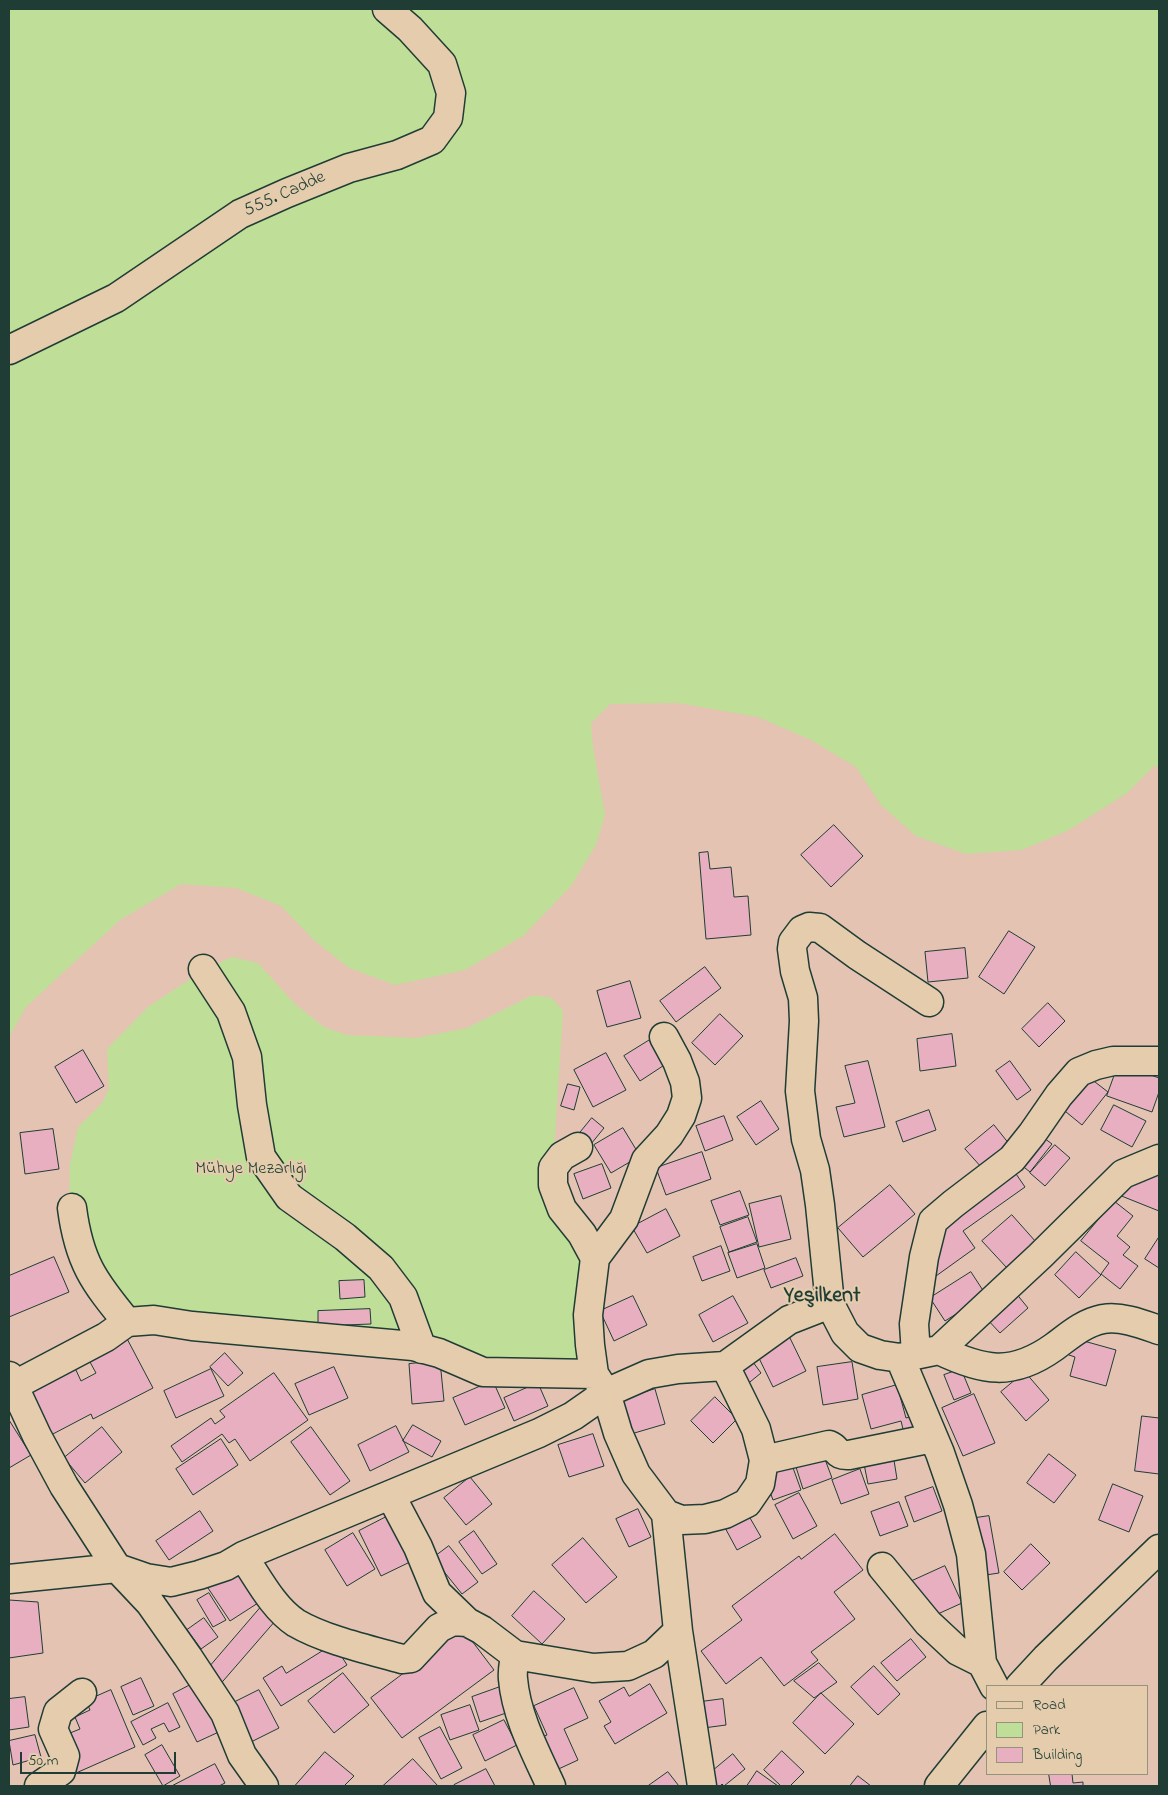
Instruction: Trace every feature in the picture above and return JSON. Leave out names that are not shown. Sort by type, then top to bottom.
[{"type":"street","name":"555. Cadde","points":[[9,350],[116,298],[240,214],[349,168],[396,155],[432,140],[448,118],[451,94],[442,64],[410,29],[388,9]]},
{"type":"street","points":[[929,1002],[857,955],[820,928],[809,927],[802,930],[793,942],[795,970],[803,998],[804,1021],[800,1091],[806,1139],[815,1170],[830,1304],[846,1333],[860,1348],[880,1355],[919,1354],[960,1360],[985,1368],[1010,1367],[1036,1359],[1074,1330],[1103,1319],[1127,1320],[1159,1330]]},
{"type":"street","points":[[203,968],[231,1012],[247,1057],[252,1105],[261,1157],[289,1197],[345,1236],[381,1268],[403,1297],[422,1349]]},
{"type":"street","points":[[664,1037],[677,1061],[687,1098],[681,1116],[669,1135],[646,1160],[624,1219],[595,1258],[588,1315],[590,1345],[600,1384],[618,1433],[636,1474],[666,1514],[678,1631],[702,1786]]},
{"type":"street","points":[[988,1675],[971,1554],[958,1505],[933,1438],[914,1324],[924,1257],[933,1222],[952,1204],[1012,1159],[1059,1095],[1079,1072],[1113,1061],[1159,1061]]},
{"type":"street","points":[[578,1147],[562,1156],[553,1168],[553,1184],[562,1208],[582,1234],[595,1258]]},
{"type":"street","points":[[919,1354],[1040,1256],[1123,1174],[1159,1159]]},
{"type":"street","points":[[72,1208],[78,1241],[90,1272],[99,1287],[127,1322]]},
{"type":"street","points":[[264,1786],[242,1755],[225,1713],[188,1657],[150,1603],[117,1568],[64,1486],[37,1436],[11,1381],[106,1337],[127,1322],[154,1320],[192,1326],[403,1345],[439,1353],[483,1372],[600,1384],[678,1369],[725,1366],[789,1320],[830,1304]]},
{"type":"street","points":[[666,1514],[681,1520],[705,1519],[725,1514],[747,1503],[760,1484],[764,1460],[756,1428],[725,1366]]},
{"type":"street","points":[[9,1579],[117,1568],[146,1578],[171,1582],[208,1572],[539,1433],[573,1416],[600,1384]]},
{"type":"street","points":[[764,1460],[829,1445],[842,1456],[933,1438]]},
{"type":"street","points":[[391,1496],[418,1547],[437,1593],[467,1622],[482,1630],[515,1655],[593,1668],[628,1666],[654,1654],[678,1631]]},
{"type":"street","points":[[1021,1685],[1046,1658],[1159,1549]]},
{"type":"street","points":[[243,1556],[275,1603],[295,1622],[321,1634],[375,1652],[402,1659],[412,1658],[439,1628],[453,1621],[467,1622]]},
{"type":"street","points":[[882,1567],[928,1623],[958,1651],[988,1675]]},
{"type":"street","points":[[515,1655],[512,1678],[519,1708],[530,1742],[551,1786]]},
{"type":"street","points":[[39,1786],[61,1771],[65,1756],[53,1728],[58,1712],[82,1693]]},
{"type":"street","points":[[939,1786],[986,1727]]},
{"type":"green space","points":[[9,9],[1159,9],[1159,767],[1154,766],[1127,793],[1069,830],[1022,850],[966,854],[916,836],[881,805],[856,767],[811,740],[758,717],[678,703],[610,704],[591,723],[593,747],[605,815],[596,845],[571,886],[523,936],[465,970],[395,985],[349,968],[315,941],[281,906],[236,888],[181,884],[120,920],[26,1007],[9,1037]]},
{"type":"green space","name":"Mühye Mezarlığı","points":[[232,957],[258,963],[295,1004],[324,1027],[347,1035],[416,1038],[467,1028],[533,995],[552,998],[563,1011],[553,1168],[582,1234],[594,1374],[439,1353],[127,1322],[69,1212],[70,1164],[78,1127],[103,1102],[109,1088],[107,1049],[148,1007],[204,970]]},
{"type":"building","points":[[834,825],[863,856],[831,887],[801,855]]},
{"type":"building","points":[[708,852],[710,869],[731,867],[734,897],[748,896],[751,935],[706,939],[699,853]]},
{"type":"building","points":[[1009,931],[1035,947],[1004,994],[979,977]]},
{"type":"building","points":[[965,948],[968,978],[928,982],[925,952]]},
{"type":"building","points":[[705,967],[721,988],[676,1022],[660,1001]]},
{"type":"building","points":[[630,981],[641,1018],[607,1027],[597,991]]},
{"type":"building","points":[[1048,1003],[1065,1021],[1039,1047],[1022,1029]]},
{"type":"building","points":[[720,1014],[743,1036],[715,1065],[692,1043]]},
{"type":"building","points":[[952,1034],[956,1066],[920,1071],[917,1039]]},
{"type":"building","points":[[653,1038],[669,1062],[640,1081],[624,1056]]},
{"type":"building","points":[[83,1050],[104,1086],[76,1103],[55,1067]]},
{"type":"building","points":[[606,1053],[626,1090],[593,1107],[574,1070]]},
{"type":"building","points":[[868,1061],[885,1127],[844,1137],[836,1107],[855,1103],[845,1066]]},
{"type":"building","points":[[1010,1061],[1031,1090],[1017,1100],[996,1071]]},
{"type":"building","points":[[1119,1063],[1159,1078],[1159,1092],[1152,1112],[1107,1096]]},
{"type":"building","points":[[1086,1075],[1108,1092],[1082,1125],[1060,1107]]},
{"type":"building","points":[[568,1084],[580,1087],[574,1110],[561,1106]]},
{"type":"building","points":[[761,1101],[779,1129],[756,1145],[737,1117]]},
{"type":"building","points":[[1114,1105],[1146,1121],[1132,1147],[1101,1130]]},
{"type":"building","points":[[929,1110],[936,1130],[903,1142],[896,1122]]},
{"type":"building","points":[[724,1116],[733,1140],[705,1151],[696,1126]]},
{"type":"building","points":[[592,1118],[604,1128],[591,1144],[579,1134]]},
{"type":"building","points":[[994,1125],[1010,1145],[982,1168],[965,1149]]},
{"type":"building","points":[[623,1128],[640,1156],[611,1173],[594,1145]]},
{"type":"building","points":[[53,1129],[59,1169],[25,1174],[20,1133]]},
{"type":"building","points":[[1036,1132],[1052,1144],[1030,1172],[1015,1160]]},
{"type":"building","points":[[1055,1145],[1070,1158],[1045,1186],[1030,1173]]},
{"type":"building","points":[[702,1152],[711,1179],[666,1195],[656,1168]]},
{"type":"building","points":[[602,1164],[611,1188],[583,1199],[574,1174]]},
{"type":"building","points":[[1150,1166],[1159,1170],[1159,1211],[1119,1195],[1127,1174],[1144,1181]]},
{"type":"building","points":[[1012,1168],[1025,1187],[963,1231],[975,1248],[936,1276],[930,1261],[938,1225]]},
{"type":"building","points":[[890,1185],[915,1214],[863,1257],[838,1228]]},
{"type":"building","points":[[740,1191],[749,1215],[720,1225],[711,1201]]},
{"type":"building","points":[[781,1196],[791,1239],[759,1247],[749,1204]]},
{"type":"building","points":[[1114,1201],[1133,1216],[1117,1236],[1130,1247],[1123,1255],[1138,1266],[1120,1289],[1101,1274],[1109,1263],[1081,1241]]},
{"type":"building","points":[[666,1209],[680,1236],[647,1253],[632,1227]]},
{"type":"building","points":[[1012,1215],[1036,1242],[1007,1268],[982,1241]]},
{"type":"building","points":[[748,1217],[757,1242],[729,1252],[720,1227]]},
{"type":"building","points":[[1159,1237],[1159,1268],[1145,1259]]},
{"type":"building","points":[[757,1244],[765,1268],[737,1278],[728,1253]]},
{"type":"building","points":[[721,1246],[730,1271],[702,1281],[693,1257]]},
{"type":"building","points":[[1076,1252],[1101,1275],[1079,1298],[1055,1275]]},
{"type":"building","points":[[54,1257],[69,1292],[9,1317],[9,1276]]},
{"type":"building","points":[[796,1258],[803,1276],[771,1288],[764,1270]]},
{"type":"building","points":[[971,1272],[986,1295],[945,1321],[930,1298]]},
{"type":"building","points":[[364,1280],[365,1297],[340,1299],[339,1281]]},
{"type":"building","points":[[1015,1292],[1028,1308],[1000,1333],[986,1318]]},
{"type":"building","points":[[633,1296],[647,1325],[614,1341],[600,1311]]},
{"type":"building","points":[[733,1296],[748,1323],[713,1342],[699,1315]]},
{"type":"building","points":[[370,1309],[371,1324],[318,1326],[318,1311]]},
{"type":"building","points":[[124,1333],[153,1388],[93,1419],[91,1414],[51,1435],[29,1392],[75,1368],[81,1381],[96,1373],[85,1353]]},
{"type":"building","points":[[789,1336],[806,1371],[773,1387],[756,1352]]},
{"type":"building","points":[[1073,1338],[1116,1350],[1106,1386],[1070,1376],[1075,1357],[1069,1355]]},
{"type":"building","points":[[225,1353],[243,1373],[228,1386],[210,1367]]},
{"type":"building","points":[[750,1358],[761,1373],[745,1386],[734,1371]]},
{"type":"building","points":[[440,1361],[444,1401],[412,1404],[409,1364]]},
{"type":"building","points":[[852,1362],[858,1399],[823,1405],[817,1367]]},
{"type":"building","points":[[334,1367],[348,1398],[309,1415],[295,1384]]},
{"type":"building","points":[[211,1369],[224,1396],[176,1418],[164,1391]]},
{"type":"building","points":[[961,1369],[971,1393],[954,1400],[944,1375]]},
{"type":"building","points":[[1025,1372],[1049,1400],[1026,1421],[1001,1392]]},
{"type":"building","points":[[274,1373],[308,1420],[250,1461],[235,1439],[229,1443],[222,1434],[182,1462],[171,1446],[211,1418],[215,1424],[225,1417],[220,1411]]},
{"type":"building","points":[[493,1381],[505,1408],[465,1425],[453,1398]]},
{"type":"building","points":[[538,1383],[548,1406],[514,1421],[504,1398]]},
{"type":"building","points":[[897,1385],[906,1418],[917,1415],[922,1432],[905,1437],[901,1421],[871,1429],[862,1395]]},
{"type":"building","points":[[655,1389],[665,1424],[631,1434],[621,1400]]},
{"type":"building","points":[[974,1394],[995,1443],[963,1456],[942,1408]]},
{"type":"building","points":[[715,1397],[737,1419],[713,1443],[691,1421]]},
{"type":"building","points":[[1142,1416],[1159,1418],[1159,1474],[1135,1471]]},
{"type":"building","points":[[9,1420],[31,1455],[9,1468]]},
{"type":"building","points":[[413,1425],[441,1441],[432,1457],[403,1441]]},
{"type":"building","points":[[396,1426],[409,1452],[370,1471],[358,1445]]},
{"type":"building","points":[[102,1427],[122,1452],[85,1483],[64,1458]]},
{"type":"building","points":[[311,1427],[350,1481],[330,1495],[291,1442]]},
{"type":"building","points":[[593,1434],[604,1466],[569,1477],[558,1445]]},
{"type":"building","points":[[221,1439],[238,1465],[193,1495],[176,1469]]},
{"type":"building","points":[[823,1454],[832,1478],[803,1489],[795,1464]]},
{"type":"building","points":[[893,1454],[897,1479],[868,1484],[863,1459]]},
{"type":"building","points":[[1049,1454],[1076,1475],[1054,1503],[1027,1483]]},
{"type":"building","points":[[792,1465],[801,1490],[773,1500],[764,1475]]},
{"type":"building","points":[[860,1469],[869,1494],[841,1504],[832,1480]]},
{"type":"building","points":[[470,1477],[492,1504],[466,1525],[444,1498]]},
{"type":"building","points":[[1113,1484],[1143,1496],[1129,1532],[1099,1520]]},
{"type":"building","points":[[933,1487],[942,1511],[914,1522],[905,1497]]},
{"type":"building","points":[[799,1493],[817,1526],[793,1539],[775,1505]]},
{"type":"building","points":[[899,1502],[908,1526],[880,1536],[871,1512]]},
{"type":"building","points":[[638,1509],[651,1537],[629,1547],[616,1519]]},
{"type":"building","points":[[200,1511],[213,1531],[169,1560],[156,1541]]},
{"type":"building","points":[[746,1511],[761,1537],[737,1550],[723,1524]]},
{"type":"building","points":[[390,1515],[412,1561],[381,1576],[359,1531]]},
{"type":"building","points":[[989,1516],[999,1573],[979,1576],[969,1519]]},
{"type":"building","points":[[474,1531],[497,1564],[482,1574],[459,1542]]},
{"type":"building","points":[[353,1533],[375,1569],[347,1586],[325,1550]]},
{"type":"building","points":[[835,1534],[863,1570],[834,1592],[855,1619],[811,1652],[818,1660],[784,1686],[761,1657],[726,1684],[701,1651],[742,1620],[732,1606],[799,1556],[801,1559]]},
{"type":"building","points":[[583,1538],[617,1577],[586,1603],[552,1565]]},
{"type":"building","points":[[1031,1544],[1050,1563],[1022,1590],[1004,1572]]},
{"type":"building","points":[[449,1546],[478,1582],[462,1594],[433,1558]]},
{"type":"building","points":[[945,1566],[962,1603],[929,1618],[912,1581]]},
{"type":"building","points":[[236,1570],[258,1603],[230,1621],[208,1588]]},
{"type":"building","points":[[534,1591],[565,1619],[542,1644],[512,1616]]},
{"type":"building","points":[[209,1593],[226,1620],[213,1627],[197,1600]]},
{"type":"building","points":[[9,1600],[38,1602],[43,1653],[9,1658]]},
{"type":"building","points":[[261,1607],[276,1620],[217,1688],[206,1671]]},
{"type":"building","points":[[204,1618],[218,1637],[201,1649],[187,1630]]},
{"type":"building","points":[[463,1629],[494,1670],[402,1738],[371,1698]]},
{"type":"building","points":[[911,1639],[926,1657],[897,1681],[881,1663]]},
{"type":"building","points":[[334,1644],[347,1665],[281,1706],[263,1678],[282,1666],[286,1673]]},
{"type":"building","points":[[819,1663],[837,1682],[814,1698],[794,1681]]},
{"type":"building","points":[[874,1666],[900,1694],[878,1715],[851,1687]]},
{"type":"building","points":[[343,1673],[369,1705],[334,1733],[308,1701]]},
{"type":"building","points":[[141,1678],[154,1706],[133,1715],[121,1687]]},
{"type":"building","points":[[198,1681],[221,1731],[197,1742],[173,1694]]},
{"type":"building","points":[[650,1684],[667,1713],[615,1744],[604,1726],[611,1722],[599,1701],[624,1687],[629,1696]]},
{"type":"building","points":[[500,1687],[509,1712],[480,1722],[472,1697]]},
{"type":"building","points":[[574,1688],[588,1718],[564,1729],[578,1760],[552,1772],[537,1739],[547,1735],[534,1706]]},
{"type":"building","points":[[111,1690],[135,1747],[76,1773],[60,1737],[80,1729],[75,1717],[90,1710],[86,1701]]},
{"type":"building","points":[[259,1690],[279,1728],[251,1742],[231,1704]]},
{"type":"building","points":[[821,1693],[854,1724],[825,1754],[793,1723]]},
{"type":"building","points":[[25,1697],[29,1727],[9,1730],[9,1699]]},
{"type":"building","points":[[723,1699],[726,1725],[696,1729],[693,1703]]},
{"type":"building","points":[[168,1703],[180,1727],[169,1732],[164,1723],[151,1729],[156,1738],[143,1745],[131,1722]]},
{"type":"building","points":[[470,1705],[479,1730],[450,1740],[441,1715]]},
{"type":"building","points":[[504,1720],[517,1745],[485,1761],[473,1735]]},
{"type":"building","points":[[440,1727],[462,1768],[441,1779],[419,1738]]},
{"type":"building","points":[[35,1735],[41,1757],[13,1765],[9,1741]]},
{"type":"building","points":[[162,1745],[180,1776],[163,1786],[145,1755]]},
{"type":"building","points":[[782,1751],[804,1772],[790,1786],[781,1786],[764,1770]]},
{"type":"building","points":[[325,1752],[354,1776],[344,1786],[295,1786]]},
{"type":"building","points":[[733,1754],[745,1769],[724,1786],[722,1784],[720,1786],[709,1786],[703,1779]]},
{"type":"building","points":[[413,1759],[438,1786],[383,1786]]},
{"type":"building","points":[[215,1764],[225,1783],[219,1786],[172,1786]]},
{"type":"building","points":[[486,1769],[495,1786],[454,1786],[454,1785]]},
{"type":"building","points":[[757,1771],[778,1786],[747,1786]]},
{"type":"building","points":[[668,1772],[679,1786],[648,1786]]},
{"type":"building","points":[[1049,1775],[1072,1775],[1073,1783],[1083,1782],[1083,1786],[1051,1786]]},
{"type":"building","points":[[858,1776],[871,1786],[850,1786]]},
{"type":"district","name":"Yeşilkent","points":[[822,1297]]}]
